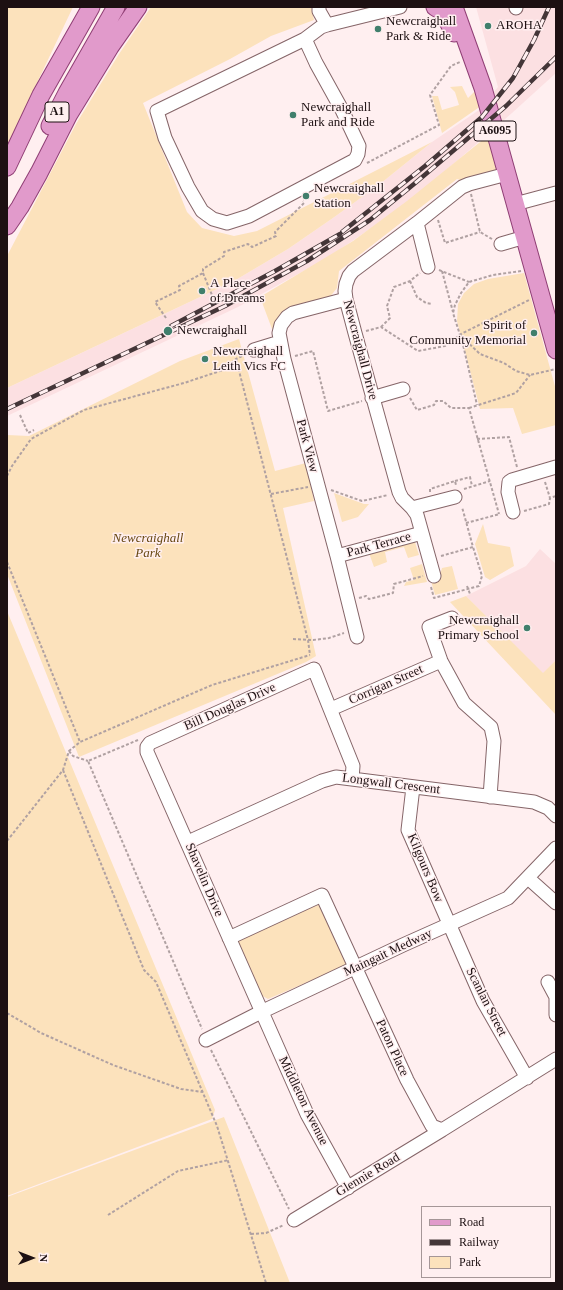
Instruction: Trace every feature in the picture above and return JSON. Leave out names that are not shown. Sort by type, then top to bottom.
[{"type":"main road","points":[[41,95],[52,61],[78,7]]},
{"type":"main road","name":"A1","points":[[7,167],[41,95],[92,7]]},
{"type":"main road","name":"A1","points":[[7,221],[67,92],[116,7]]},
{"type":"main road","points":[[7,226],[20,207],[39,173],[76,102],[110,47],[138,7]]},
{"type":"main road","points":[[435,7],[444,12],[462,52],[471,60]]},
{"type":"main road","name":"A6095","points":[[454,7],[507,174],[556,350]]},
{"type":"street","points":[[319,7],[319,11],[327,25]]},
{"type":"street","points":[[305,39],[359,146],[359,163],[298,191],[249,216],[227,223],[213,219],[202,211],[188,187],[165,138],[156,111],[305,39],[321,27],[400,7]]},
{"type":"street","name":"Newcraighall Drive","points":[[432,574],[429,557],[417,515],[402,498],[399,492],[354,333],[346,299],[346,284],[353,270],[417,223],[462,187],[507,174]]},
{"type":"street","points":[[515,204],[556,193]]},
{"type":"street","points":[[417,223],[428,267]]},
{"type":"street","points":[[501,244],[525,237]]},
{"type":"street","name":"Park View","points":[[346,299],[287,317],[281,325],[279,333],[284,359],[337,556],[356,634]]},
{"type":"street","points":[[254,350],[280,342]]},
{"type":"street","points":[[372,398],[404,389]]},
{"type":"street","points":[[513,512],[508,487],[509,482],[556,467]]},
{"type":"street","points":[[412,508],[456,494]]},
{"type":"street","name":"Park Terrace","points":[[337,556],[422,533]]},
{"type":"street","points":[[452,618],[429,627],[441,661],[464,703],[491,727],[494,742],[490,797]]},
{"type":"street","name":"Corrigan Street","points":[[331,709],[441,661]]},
{"type":"street","points":[[314,669],[353,766],[352,779]]},
{"type":"street","name":"Bill Douglas Drive","points":[[147,747],[150,742],[314,669]]},
{"type":"street","name":"Shavelin Drive","points":[[147,747],[147,752],[262,1012]]},
{"type":"street","name":"Longwall Crescent","points":[[188,842],[322,781],[336,777],[534,802],[548,808],[556,816]]},
{"type":"street","name":"Kilgours Bow","points":[[413,787],[408,830],[449,925]]},
{"type":"street","name":"Maingait Medway","points":[[206,1040],[355,968],[508,898],[556,848]]},
{"type":"street","points":[[528,878],[556,903]]},
{"type":"street","name":"Paton Place","points":[[229,938],[322,895],[407,1080],[437,1128]]},
{"type":"street","name":"Scanlan Street","points":[[449,925],[484,1001],[527,1078]]},
{"type":"street","points":[[548,982],[556,997],[556,1015]]},
{"type":"street","name":"Middleton Avenue","points":[[262,1012],[307,1114],[348,1188]]},
{"type":"street","name":"Glennie Road","points":[[294,1220],[348,1188],[437,1128],[527,1078],[556,1059]]},
{"type":"path","points":[[359,163],[439,125],[430,95],[451,66],[471,60]]},
{"type":"path","points":[[469,184],[480,232]]},
{"type":"path","points":[[212,295],[203,273],[203,268],[224,256],[224,252],[248,244],[252,247],[276,236],[275,232],[304,204],[298,191]]},
{"type":"path","points":[[434,208],[445,243],[480,232],[501,244]]},
{"type":"path","points":[[354,333],[382,327],[390,318],[387,306],[394,287],[410,281],[428,267],[469,282]]},
{"type":"path","points":[[453,313],[461,293],[469,282],[493,275],[526,270],[527,276],[535,274]]},
{"type":"path","points":[[442,271],[460,335],[477,405]]},
{"type":"path","points":[[166,318],[155,302],[180,290],[179,286],[203,273]]},
{"type":"path","points":[[410,281],[417,297],[426,303],[432,304]]},
{"type":"path","points":[[382,327],[418,351],[445,346],[460,335],[533,298]]},
{"type":"path","points":[[460,335],[480,354],[504,363],[516,371],[530,375],[556,369]]},
{"type":"path","points":[[7,476],[12,466],[31,439],[84,410],[184,384],[223,370],[236,359],[254,350]]},
{"type":"path","points":[[284,359],[313,351],[328,411],[372,398]]},
{"type":"path","points":[[236,359],[308,640],[314,669]]},
{"type":"path","points":[[404,389],[417,410],[434,405],[436,401],[443,401],[451,408],[469,408],[516,393],[530,375]]},
{"type":"path","points":[[469,408],[499,514]]},
{"type":"path","points":[[20,415],[28,432],[34,430]]},
{"type":"path","points":[[477,439],[509,437],[520,478]]},
{"type":"path","points":[[542,471],[550,498]]},
{"type":"path","points":[[433,502],[430,489],[470,477],[472,486]]},
{"type":"path","points":[[348,600],[366,596],[369,599],[393,593],[394,584],[432,574],[434,598],[479,586],[482,576],[456,494],[455,481]]},
{"type":"path","points":[[456,494],[472,486],[490,481]]},
{"type":"path","points":[[271,494],[318,485],[362,501],[399,492]]},
{"type":"path","points":[[429,557],[442,556],[473,547]]},
{"type":"path","points":[[7,562],[80,742]]},
{"type":"path","points":[[467,588],[470,594]]},
{"type":"path","points":[[293,639],[308,640],[356,634]]},
{"type":"path","points":[[7,841],[63,770],[69,751],[80,742],[212,685],[310,655]]},
{"type":"path","points":[[69,751],[73,756],[88,761],[137,740],[147,747]]},
{"type":"path","points":[[88,761],[206,1040],[294,1220],[266,1232],[251,1234]]},
{"type":"path","points":[[63,770],[144,970],[156,982],[217,1126],[229,1160],[266,1283]]},
{"type":"path","points":[[7,1013],[41,1034],[112,1065],[182,1089],[203,1092]]},
{"type":"path","points":[[108,1215],[178,1172],[229,1160]]},
{"type":"shaded area","points":[[476,7],[556,7],[556,73],[412,200],[329,257],[238,307],[7,416],[7,388],[234,281],[288,249],[333,218],[380,184],[432,142],[479,110],[498,87]]},
{"type":"shaded area","name":"Newcraighall Primary School","points":[[540,549],[555,563],[556,562],[556,660],[543,674],[466,596],[526,566]]},
{"type":"green space","points":[[7,7],[73,7],[7,146]]},
{"type":"green space","points":[[151,7],[311,7],[314,20],[271,36],[230,59],[143,103],[187,212],[202,228],[234,236],[257,231],[432,142],[380,184],[333,218],[288,249],[234,281],[7,388],[7,256],[76,124],[119,54]]},
{"type":"green space","points":[[462,86],[468,98],[477,89],[482,104],[442,133],[432,96],[438,96],[442,110],[459,105],[455,92],[450,87]]},
{"type":"green space","points":[[490,134],[500,165],[497,176],[468,182],[457,179],[339,271],[337,288],[329,298],[303,304],[272,329],[260,297],[353,241],[407,201]]},
{"type":"green space","points":[[524,273],[556,390],[556,425],[522,434],[513,408],[480,409],[457,321],[458,304],[464,293],[474,284],[488,279]]},
{"type":"green space","name":"Newcraighall Park","points":[[239,339],[275,471],[306,463],[314,501],[283,508],[316,656],[306,662],[79,757],[7,574],[7,435],[29,436],[180,361]]},
{"type":"green space","points":[[334,493],[364,504],[369,504],[358,517],[342,522]]},
{"type":"green space","points":[[483,524],[488,543],[510,547],[514,566],[490,580],[485,577],[475,544]]},
{"type":"green space","points":[[414,539],[419,555],[408,558],[404,547],[385,552],[387,562],[374,567],[369,553]]},
{"type":"green space","points":[[422,564],[427,582],[404,586],[406,582],[414,580],[410,568]]},
{"type":"green space","points":[[452,566],[458,589],[435,595],[431,581],[439,578],[442,568]]},
{"type":"green space","points":[[466,596],[543,673],[556,660],[556,715],[450,602]]},
{"type":"green space","points":[[7,611],[215,1110],[212,1119],[7,1196]]},
{"type":"green space","points":[[320,904],[347,965],[268,999],[259,994],[237,940]]},
{"type":"green space","points":[[224,1117],[290,1283],[7,1283],[7,1197]]},
{"type":"railway","points":[[342,232],[425,166],[482,117],[513,78],[534,40],[549,7]]},
{"type":"railway","points":[[7,409],[225,306],[307,261],[370,220],[414,184],[506,106],[556,57]]},
{"type":"railway","points":[[171,326],[275,271],[340,234]]},
{"type":"place","name":"AROHA","points":[[488,26]]},
{"type":"place","name":"Newcraighall Park & Ride","points":[[378,29]]},
{"type":"place","name":"Newcraighall Park and Ride","points":[[293,115]]},
{"type":"place","name":"Newcraighall Station","points":[[306,196]]},
{"type":"place","name":"A Place of Dreams","points":[[202,291]]},
{"type":"place","name":"Newcraighall","points":[[168,331]]},
{"type":"place","name":"Spirit of Community Memorial","points":[[534,333]]},
{"type":"place","name":"Newcraighall Leith Vics FC","points":[[205,359]]},
{"type":"place","name":"Newcraighall Primary School","points":[[527,628]]}]
